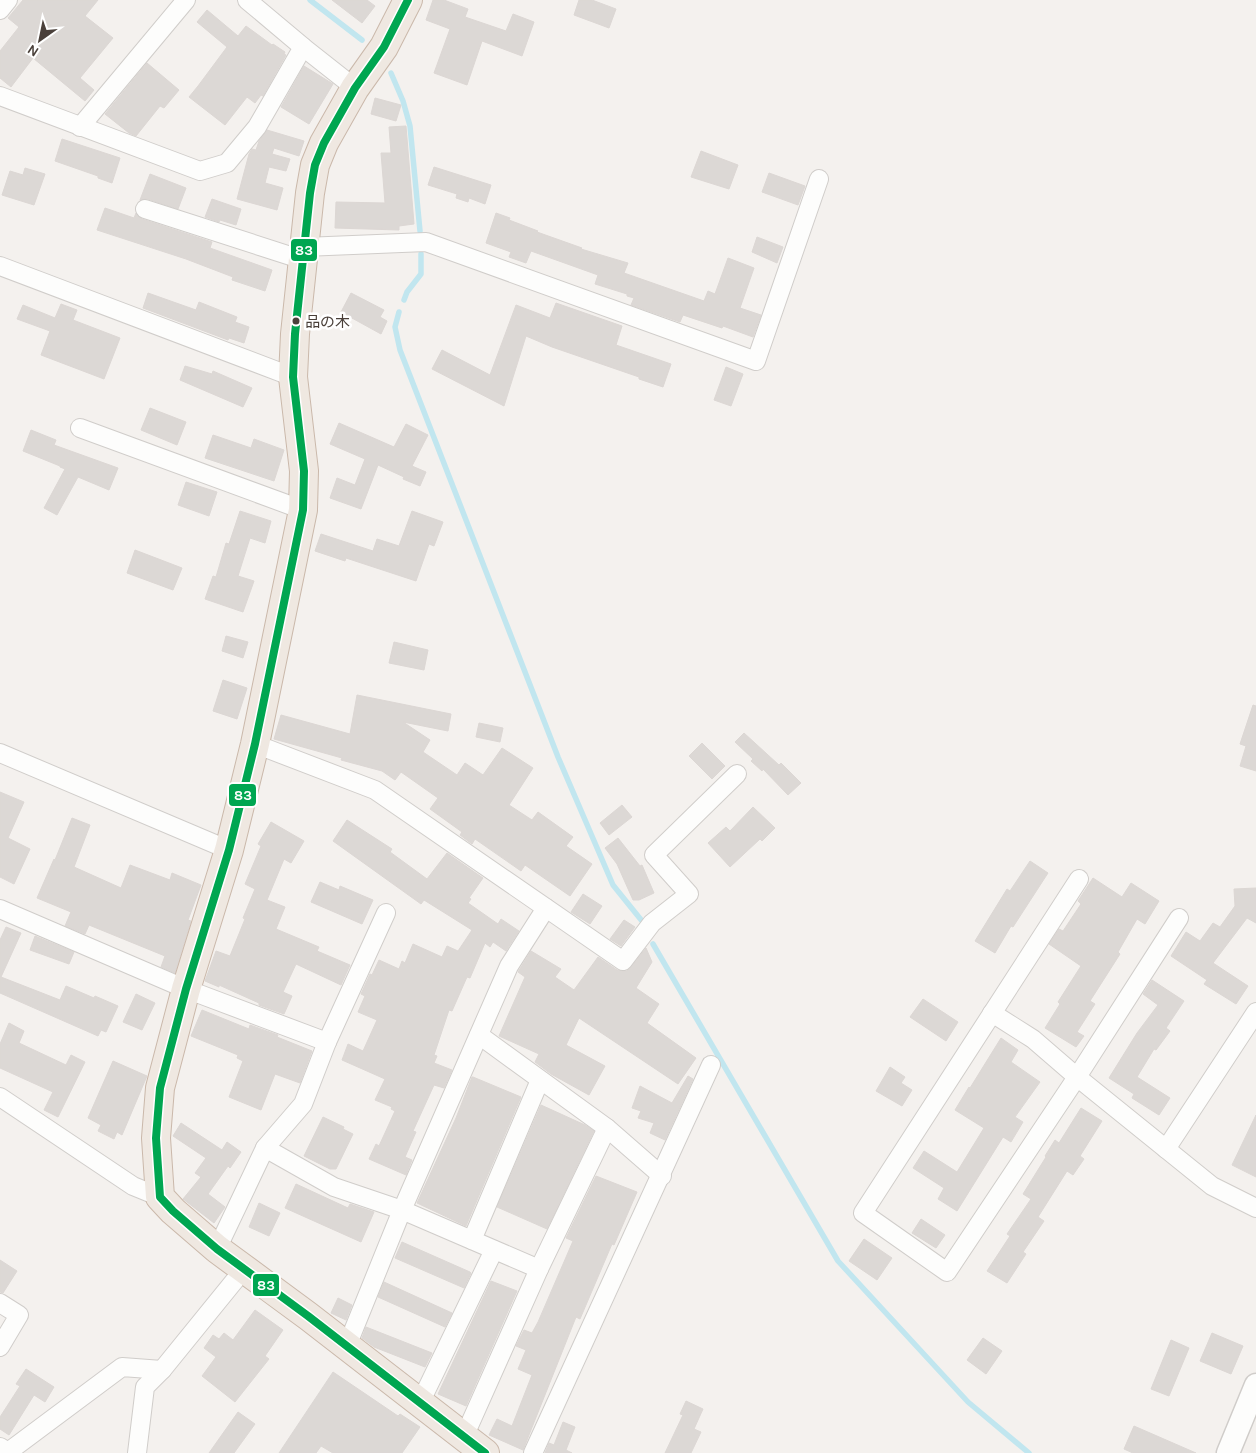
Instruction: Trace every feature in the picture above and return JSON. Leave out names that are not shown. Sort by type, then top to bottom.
[{"type":"highway","points":[[408,0],[384,47],[355,88],[324,143],[315,165],[303,253],[293,377],[304,471],[303,510],[254,744],[229,850],[186,989],[160,1088],[156,1138],[160,1197],[173,1211],[217,1249],[347,1346],[485,1453]]},
{"type":"street","points":[[0,10],[8,0]]},
{"type":"street","points":[[80,127],[186,0]]},
{"type":"street","points":[[247,0],[355,88]]},
{"type":"street","points":[[0,96],[200,171],[226,163],[258,126],[303,47]]},
{"type":"street","points":[[145,209],[303,253],[426,242],[756,361],[819,179]]},
{"type":"street","points":[[0,266],[293,377]]},
{"type":"street","points":[[80,428],[303,510]]},
{"type":"street","points":[[254,744],[375,790],[623,961],[652,923],[689,894],[654,855],[737,774]]},
{"type":"street","points":[[0,753],[229,850]]},
{"type":"street","points":[[1079,879],[863,1214],[947,1272],[1077,1077],[1179,918]]},
{"type":"street","points":[[0,908],[186,989],[327,1042]]},
{"type":"street","points":[[347,1346],[402,1210],[509,966],[546,908]]},
{"type":"street","points":[[217,1249],[264,1148],[303,1104],[327,1042],[386,913]]},
{"type":"street","points":[[1166,1149],[1256,1012]]},
{"type":"street","points":[[992,1013],[1033,1039],[1212,1186],[1256,1208]]},
{"type":"street","points":[[478,1036],[607,1128],[662,1176]]},
{"type":"street","points":[[533,1453],[712,1065]]},
{"type":"street","points":[[472,1240],[540,1080]]},
{"type":"street","points":[[0,1097],[133,1186],[160,1197]]},
{"type":"street","points":[[464,1437],[539,1269],[607,1128]]},
{"type":"street","points":[[264,1148],[334,1187],[402,1210],[539,1269]]},
{"type":"street","points":[[420,1403],[494,1250]]},
{"type":"street","points":[[137,1453],[145,1388],[162,1370],[244,1269]]},
{"type":"street","points":[[0,1303],[19,1315],[0,1347]]},
{"type":"street","points":[[0,1447],[8,1452],[122,1367],[162,1370]]},
{"type":"street","points":[[1228,1453],[1256,1385]]},
{"type":"building","points":[[23,0],[98,0],[85,16],[113,38],[80,78],[94,90],[85,101],[33,58],[11,87],[0,78],[0,51],[19,27],[8,18]]},
{"type":"building","points":[[332,0],[367,0],[375,6],[362,23]]},
{"type":"building","points":[[433,0],[444,0],[468,9],[465,17],[506,31],[513,14],[534,22],[522,56],[482,41],[467,85],[434,73],[450,29],[426,20]]},
{"type":"building","points":[[579,0],[592,0],[616,9],[609,28],[574,15]]},
{"type":"building","points":[[207,10],[238,36],[246,26],[285,52],[284,54],[286,55],[263,96],[261,95],[255,103],[247,97],[225,125],[189,97],[227,47],[197,22]]},
{"type":"building","points":[[147,63],[179,90],[164,108],[160,106],[136,136],[129,133],[105,114]]},
{"type":"building","points":[[304,66],[333,84],[309,124],[281,107]]},
{"type":"building","points":[[375,98],[401,105],[396,121],[371,114]]},
{"type":"building","points":[[406,126],[414,224],[399,226],[399,230],[335,228],[336,202],[385,203],[381,153],[391,153],[389,127]]},
{"type":"building","points":[[267,130],[304,141],[299,156],[274,148],[272,154],[290,159],[286,171],[269,167],[265,183],[283,188],[277,210],[237,199],[249,154],[252,149],[256,150],[259,141]]},
{"type":"building","points":[[62,139],[120,158],[112,183],[55,161]]},
{"type":"building","points":[[701,151],[738,165],[729,189],[691,177]]},
{"type":"building","points":[[434,167],[491,185],[485,204],[469,198],[468,202],[456,198],[457,194],[428,185]]},
{"type":"building","points":[[25,168],[45,174],[34,205],[2,195],[10,171],[23,175]]},
{"type":"building","points":[[769,173],[805,186],[798,205],[762,192]]},
{"type":"building","points":[[150,174],[186,188],[178,209],[148,199],[140,200]]},
{"type":"building","points":[[212,199],[241,209],[236,225],[205,217]]},
{"type":"building","points":[[105,208],[134,218],[136,213],[142,219],[212,242],[210,248],[272,270],[265,291],[232,280],[233,277],[186,259],[97,230]]},
{"type":"building","points":[[496,213],[537,232],[581,249],[628,263],[624,273],[704,301],[708,291],[715,294],[728,258],[754,268],[740,308],[761,315],[753,337],[683,315],[680,322],[631,305],[634,298],[595,284],[598,275],[531,251],[526,263],[509,257],[511,252],[486,243]]},
{"type":"building","points":[[757,237],[783,247],[777,263],[752,252]]},
{"type":"building","points":[[148,293],[196,310],[199,302],[237,317],[235,322],[249,327],[244,343],[229,338],[228,340],[143,308]]},
{"type":"building","points":[[351,293],[384,310],[380,317],[387,321],[381,334],[341,312]]},
{"type":"building","points":[[556,303],[622,326],[616,345],[671,364],[663,387],[526,336],[504,406],[432,369],[442,350],[490,375],[516,305],[550,318]]},
{"type":"building","points":[[61,304],[77,310],[73,320],[120,338],[104,379],[41,355],[50,331],[17,319],[23,305],[55,318]]},
{"type":"building","points":[[185,366],[212,374],[213,371],[252,388],[243,407],[180,380]]},
{"type":"building","points":[[726,367],[743,374],[731,406],[714,400]]},
{"type":"building","points":[[150,408],[186,422],[177,445],[141,430]]},
{"type":"building","points":[[339,423],[394,447],[406,424],[428,435],[412,466],[426,472],[420,486],[378,465],[361,509],[330,498],[337,478],[355,485],[365,459],[330,444]]},
{"type":"building","points":[[31,430],[56,440],[54,445],[118,468],[109,490],[78,477],[57,515],[44,508],[65,469],[23,451]]},
{"type":"building","points":[[213,435],[251,448],[254,439],[284,450],[274,481],[205,458]]},
{"type":"building","points":[[186,482],[217,492],[209,516],[178,505]]},
{"type":"building","points":[[240,511],[271,521],[265,543],[250,538],[238,576],[254,581],[243,612],[205,599],[213,576],[216,577],[226,543],[229,544]]},
{"type":"building","points":[[412,511],[443,522],[434,546],[429,544],[416,581],[346,558],[345,561],[315,551],[321,534],[373,551],[377,539],[399,546]]},
{"type":"building","points":[[135,550],[182,568],[173,590],[127,573]]},
{"type":"building","points":[[226,636],[248,642],[243,658],[222,651]]},
{"type":"building","points":[[394,642],[428,650],[424,670],[389,663]]},
{"type":"building","points":[[223,680],[247,688],[237,719],[213,711]]},
{"type":"building","points":[[357,695],[451,714],[448,731],[403,722],[430,740],[423,752],[457,775],[465,763],[483,775],[502,748],[533,768],[509,805],[532,820],[538,812],[573,837],[566,846],[592,864],[570,896],[525,865],[521,871],[475,839],[472,844],[460,835],[462,832],[430,809],[438,798],[401,772],[395,780],[382,771],[274,739],[281,715],[350,734]]},
{"type":"building","points":[[1253,705],[1256,706],[1256,771],[1240,766],[1246,746],[1240,744]]},
{"type":"building","points":[[479,723],[503,728],[500,742],[476,737]]},
{"type":"building","points":[[744,733],[779,765],[781,763],[801,783],[788,795],[763,769],[762,771],[751,761],[753,759],[735,742]]},
{"type":"building","points":[[702,743],[725,766],[712,779],[689,756]]},
{"type":"building","points":[[0,792],[24,802],[8,838],[30,849],[14,884],[0,877]]},
{"type":"building","points":[[622,805],[632,817],[609,835],[600,823]]},
{"type":"building","points":[[753,807],[775,828],[762,841],[760,839],[730,867],[708,843],[726,827],[730,831]]},
{"type":"building","points":[[72,818],[90,825],[74,867],[121,888],[130,865],[170,880],[172,873],[201,885],[188,920],[191,921],[175,973],[161,967],[165,956],[89,925],[85,934],[65,926],[71,912],[37,898]]},
{"type":"building","points":[[347,820],[392,849],[390,852],[427,879],[447,853],[483,878],[469,898],[471,899],[468,903],[498,924],[501,919],[519,931],[506,951],[493,942],[490,947],[485,943],[470,978],[467,977],[452,1011],[449,1010],[434,1055],[437,1056],[434,1063],[452,1070],[444,1088],[434,1085],[413,1131],[416,1132],[405,1157],[412,1160],[406,1175],[369,1159],[376,1144],[379,1146],[395,1111],[391,1109],[392,1107],[375,1100],[385,1079],[342,1060],[348,1044],[363,1051],[377,1020],[358,1012],[365,996],[361,994],[379,960],[399,969],[402,961],[405,963],[413,944],[442,957],[447,946],[458,951],[472,930],[424,900],[421,904],[333,841]]},
{"type":"building","points":[[271,822],[304,841],[291,863],[284,859],[267,900],[285,907],[276,929],[319,947],[317,951],[350,965],[341,985],[296,964],[283,992],[292,996],[284,1014],[259,1005],[259,1003],[219,985],[219,987],[205,981],[216,951],[230,956],[255,889],[245,884],[261,846],[258,844]]},
{"type":"building","points":[[618,838],[640,866],[642,865],[654,893],[639,900],[633,900],[617,864],[605,848]]},
{"type":"building","points":[[1030,861],[1048,873],[1013,927],[1011,926],[995,953],[975,941],[1007,889],[1010,891]]},
{"type":"building","points":[[1093,878],[1122,897],[1131,883],[1159,901],[1145,924],[1137,919],[1118,952],[1120,954],[1090,1001],[1095,1004],[1077,1032],[1084,1036],[1076,1047],[1045,1028],[1060,1004],[1058,1002],[1081,966],[1049,944],[1059,929],[1063,931],[1081,904],[1078,901]]},
{"type":"building","points":[[320,882],[339,890],[340,886],[373,900],[362,924],[311,902]]},
{"type":"building","points":[[1256,888],[1256,923],[1247,918],[1213,963],[1248,986],[1236,1004],[1204,984],[1207,980],[1171,956],[1186,932],[1200,941],[1213,923],[1220,927],[1235,906],[1234,889]]},
{"type":"building","points":[[583,894],[602,906],[590,924],[571,912]]},
{"type":"building","points":[[624,920],[635,927],[621,946],[610,939]]},
{"type":"building","points":[[6,927],[21,933],[1,977],[60,1000],[66,986],[118,1006],[106,1032],[101,1030],[98,1036],[0,993],[0,940]]},
{"type":"building","points":[[35,936],[74,952],[69,964],[30,950]]},
{"type":"building","points":[[646,948],[652,962],[636,988],[659,1004],[647,1023],[696,1058],[678,1084],[579,1018],[566,1045],[605,1066],[589,1095],[551,1074],[535,1062],[539,1054],[499,1036],[525,977],[518,972],[531,951],[561,969],[555,977],[574,990],[598,957],[617,970],[627,971]]},
{"type":"building","points":[[1152,980],[1184,1001],[1166,1028],[1170,1031],[1156,1050],[1154,1049],[1137,1077],[1170,1098],[1159,1115],[1132,1098],[1134,1094],[1109,1078],[1137,1033],[1158,1005],[1143,994]]},
{"type":"building","points":[[136,994],[155,1003],[142,1030],[123,1022]]},
{"type":"building","points":[[923,999],[958,1022],[946,1041],[910,1017]]},
{"type":"building","points":[[202,1010],[249,1029],[250,1025],[278,1035],[277,1037],[312,1051],[300,1083],[275,1074],[261,1110],[229,1097],[243,1061],[237,1058],[238,1055],[191,1036]]},
{"type":"building","points":[[9,1023],[24,1031],[19,1043],[66,1065],[71,1055],[85,1062],[58,1117],[44,1110],[53,1092],[0,1068],[0,1044]]},
{"type":"building","points":[[1001,1038],[1018,1050],[1011,1062],[1040,1082],[1015,1117],[1023,1122],[1011,1142],[1003,1137],[957,1211],[938,1199],[944,1188],[913,1168],[924,1151],[957,1172],[984,1128],[955,1110]]},
{"type":"building","points":[[113,1061],[147,1076],[122,1135],[117,1132],[114,1139],[98,1131],[101,1125],[88,1118]]},
{"type":"building","points":[[890,1067],[905,1077],[901,1083],[912,1090],[902,1106],[876,1091]]},
{"type":"building","points":[[688,1076],[693,1079],[665,1140],[650,1133],[654,1123],[638,1118],[641,1111],[632,1108],[640,1086],[672,1103]]},
{"type":"building","points":[[472,1077],[521,1097],[466,1226],[417,1203],[456,1118]]},
{"type":"building","points":[[541,1105],[594,1131],[547,1229],[497,1207]]},
{"type":"building","points":[[1081,1108],[1102,1121],[1080,1156],[1084,1159],[1073,1175],[1067,1171],[1038,1217],[1044,1221],[1023,1252],[1026,1254],[1007,1283],[987,1271],[1010,1236],[1007,1234],[1031,1199],[1023,1194],[1055,1140],[1059,1143]]},
{"type":"building","points":[[1256,1115],[1256,1177],[1232,1165]]},
{"type":"building","points":[[323,1117],[344,1127],[343,1129],[353,1134],[336,1169],[330,1169],[304,1156]]},
{"type":"building","points":[[181,1123],[222,1150],[227,1142],[241,1152],[230,1168],[228,1166],[208,1194],[225,1207],[214,1223],[183,1199],[201,1177],[195,1173],[206,1158],[173,1136]]},
{"type":"building","points":[[596,1176],[637,1192],[614,1245],[612,1244],[580,1319],[576,1317],[523,1450],[489,1435],[497,1419],[512,1426],[532,1375],[518,1369],[526,1350],[516,1346],[524,1330],[532,1333],[538,1322],[573,1241],[566,1238]]},
{"type":"building","points":[[296,1184],[348,1208],[350,1204],[374,1212],[361,1242],[285,1208]]},
{"type":"building","points":[[259,1203],[280,1213],[269,1236],[249,1227]]},
{"type":"building","points":[[921,1219],[945,1235],[936,1248],[912,1233]]},
{"type":"building","points":[[864,1239],[892,1258],[877,1280],[849,1261]]},
{"type":"building","points":[[402,1242],[470,1272],[464,1288],[395,1258]]},
{"type":"building","points":[[0,1260],[17,1271],[3,1293],[0,1292]]},
{"type":"building","points":[[491,1281],[517,1291],[466,1406],[438,1394]]},
{"type":"building","points":[[384,1282],[452,1313],[445,1327],[378,1297]]},
{"type":"building","points":[[338,1298],[352,1305],[346,1320],[331,1313]]},
{"type":"building","points":[[255,1310],[283,1330],[265,1356],[269,1359],[235,1402],[202,1376],[216,1357],[204,1348],[213,1335],[219,1339],[224,1333],[233,1340]]},
{"type":"building","points":[[366,1327],[432,1353],[425,1367],[374,1347],[362,1338]]},
{"type":"building","points":[[1212,1333],[1243,1346],[1231,1374],[1200,1361]]},
{"type":"building","points":[[983,1338],[1002,1351],[986,1374],[967,1360]]},
{"type":"building","points":[[1171,1340],[1189,1348],[1169,1396],[1151,1389]]},
{"type":"building","points":[[26,1369],[54,1387],[45,1402],[34,1395],[9,1435],[0,1429],[0,1417],[20,1386],[16,1384]]},
{"type":"building","points":[[333,1372],[398,1416],[400,1414],[420,1427],[402,1453],[333,1453],[321,1446],[316,1453],[279,1453]]},
{"type":"building","points":[[686,1401],[703,1409],[694,1429],[701,1432],[691,1453],[665,1453],[683,1415],[680,1414]]},
{"type":"building","points":[[238,1412],[255,1424],[234,1453],[209,1453]]},
{"type":"building","points":[[563,1422],[575,1427],[566,1450],[572,1453],[545,1453],[549,1443],[554,1445]]},
{"type":"building","points":[[1134,1426],[1196,1453],[1133,1453],[1124,1449]]},
{"type":"waterway","points":[[310,0],[362,40]]},
{"type":"waterway","points":[[391,73],[403,101],[410,126],[420,231]]},
{"type":"waterway","points":[[404,300],[407,292],[421,274],[421,254]]},
{"type":"waterway","points":[[399,312],[395,327],[400,350],[558,757],[613,885],[642,921]]},
{"type":"waterway","points":[[653,944],[838,1261],[968,1402],[1029,1453]]},
{"type":"transit line","name":"83","points":[[408,0],[384,47],[355,88],[324,143],[315,165],[310,193],[295,334],[293,377],[304,471],[303,510],[255,744],[229,850],[186,989],[160,1088],[156,1138],[160,1197],[173,1211],[217,1249],[308,1316],[485,1453]]},
{"type":"place","name":"品の木","points":[[296,321]]}]
